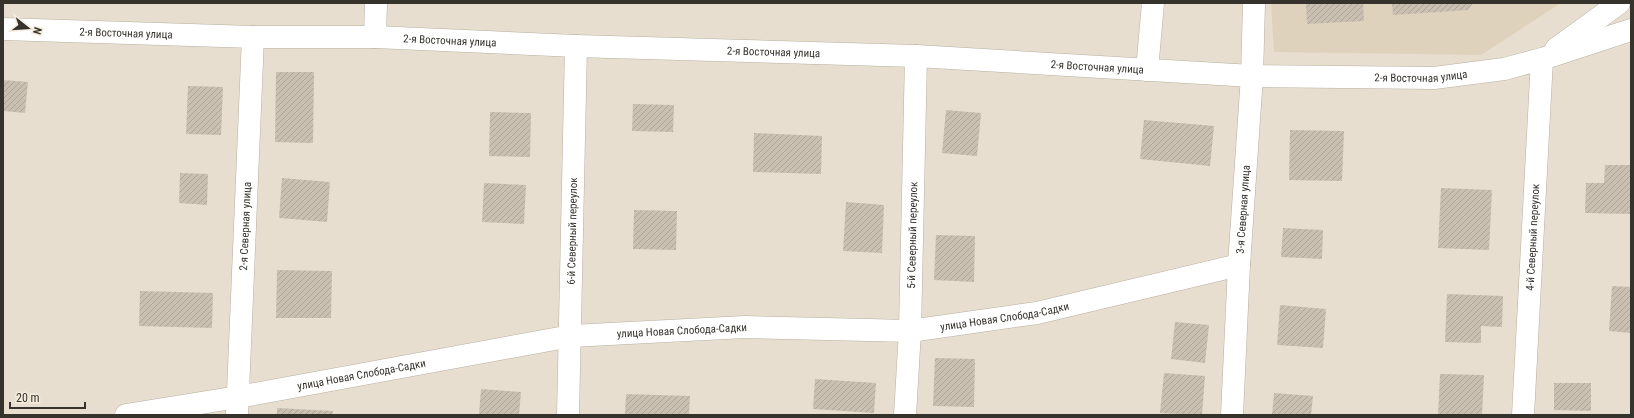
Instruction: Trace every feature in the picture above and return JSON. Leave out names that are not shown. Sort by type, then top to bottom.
[{"type":"street","points":[[375,37],[376,3]]},
{"type":"street","points":[[1147,70],[1153,3]]},
{"type":"street","name":"3-я Северная улица","points":[[1232,415],[1239,266],[1252,76],[1254,3]]},
{"type":"street","name":"2-я Восточная улица","points":[[1542,59],[1619,3]]},
{"type":"street","name":"2-я Восточная улица","points":[[3,29],[253,37],[375,37],[576,46],[916,56],[1252,76],[1434,78],[1504,69],[1608,39],[1631,30]]},
{"type":"street","name":"2-я Северная улица","points":[[237,406],[253,37]]},
{"type":"street","name":"6-й Северный переулок","points":[[568,415],[571,336],[576,46]]},
{"type":"street","name":"5-й Северный переулок","points":[[906,415],[910,331],[916,56]]},
{"type":"street","name":"4-й Северный переулок","points":[[1524,415],[1542,59]]},
{"type":"street","name":"улица Новая Слобода-Садки","points":[[126,415],[237,406],[571,336],[745,328],[910,331],[1037,313],[1239,266]]},
{"type":"shaded area","points":[[1271,3],[1561,3],[1481,55],[1274,52]]},
{"type":"building","points":[[1306,3],[1363,3],[1364,21],[1307,24]]},
{"type":"building","points":[[1392,3],[1473,3],[1468,10],[1393,15]]},
{"type":"building","points":[[276,72],[314,72],[313,143],[275,142]]},
{"type":"building","points":[[3,80],[28,82],[25,113],[3,111]]},
{"type":"building","points":[[188,86],[223,87],[221,135],[186,134]]},
{"type":"building","points":[[633,104],[674,105],[673,132],[632,131]]},
{"type":"building","points":[[946,110],[981,113],[977,156],[942,153]]},
{"type":"building","points":[[490,112],[531,113],[530,157],[489,156]]},
{"type":"building","points":[[1144,120],[1214,126],[1210,166],[1140,159]]},
{"type":"building","points":[[1290,130],[1344,131],[1342,181],[1289,180]]},
{"type":"building","points":[[754,133],[822,136],[821,174],[753,172]]},
{"type":"building","points":[[1605,165],[1631,165],[1631,214],[1585,213],[1586,183],[1604,183]]},
{"type":"building","points":[[180,173],[208,174],[207,205],[179,203]]},
{"type":"building","points":[[282,178],[330,182],[327,222],[279,218]]},
{"type":"building","points":[[484,183],[526,185],[524,224],[482,222]]},
{"type":"building","points":[[1441,188],[1492,190],[1489,250],[1438,248]]},
{"type":"building","points":[[846,202],[884,205],[882,253],[843,251]]},
{"type":"building","points":[[634,210],[677,211],[676,250],[633,249]]},
{"type":"building","points":[[1283,228],[1323,230],[1322,259],[1281,257]]},
{"type":"building","points":[[936,235],[975,236],[974,282],[934,280]]},
{"type":"building","points":[[277,270],[332,271],[331,318],[276,318]]},
{"type":"building","points":[[1612,286],[1631,287],[1631,333],[1609,331]]},
{"type":"building","points":[[140,291],[213,293],[212,328],[139,326]]},
{"type":"building","points":[[1447,294],[1503,296],[1502,327],[1481,326],[1481,343],[1445,342]]},
{"type":"building","points":[[1280,305],[1326,309],[1323,348],[1277,345]]},
{"type":"building","points":[[1175,322],[1209,325],[1205,363],[1171,359]]},
{"type":"building","points":[[935,358],[975,359],[974,407],[933,406]]},
{"type":"building","points":[[1164,373],[1205,376],[1202,415],[1160,413]]},
{"type":"building","points":[[1440,374],[1484,375],[1482,415],[1438,415]]},
{"type":"building","points":[[815,379],[876,383],[874,413],[813,409]]},
{"type":"building","points":[[1554,383],[1591,383],[1591,411],[1554,410]]},
{"type":"building","points":[[481,389],[521,392],[519,415],[479,415]]},
{"type":"building","points":[[1274,393],[1313,396],[1311,415],[1272,415]]},
{"type":"building","points":[[626,394],[690,396],[689,415],[625,415]]},
{"type":"building","points":[[277,408],[333,411],[332,415],[277,415]]}]
